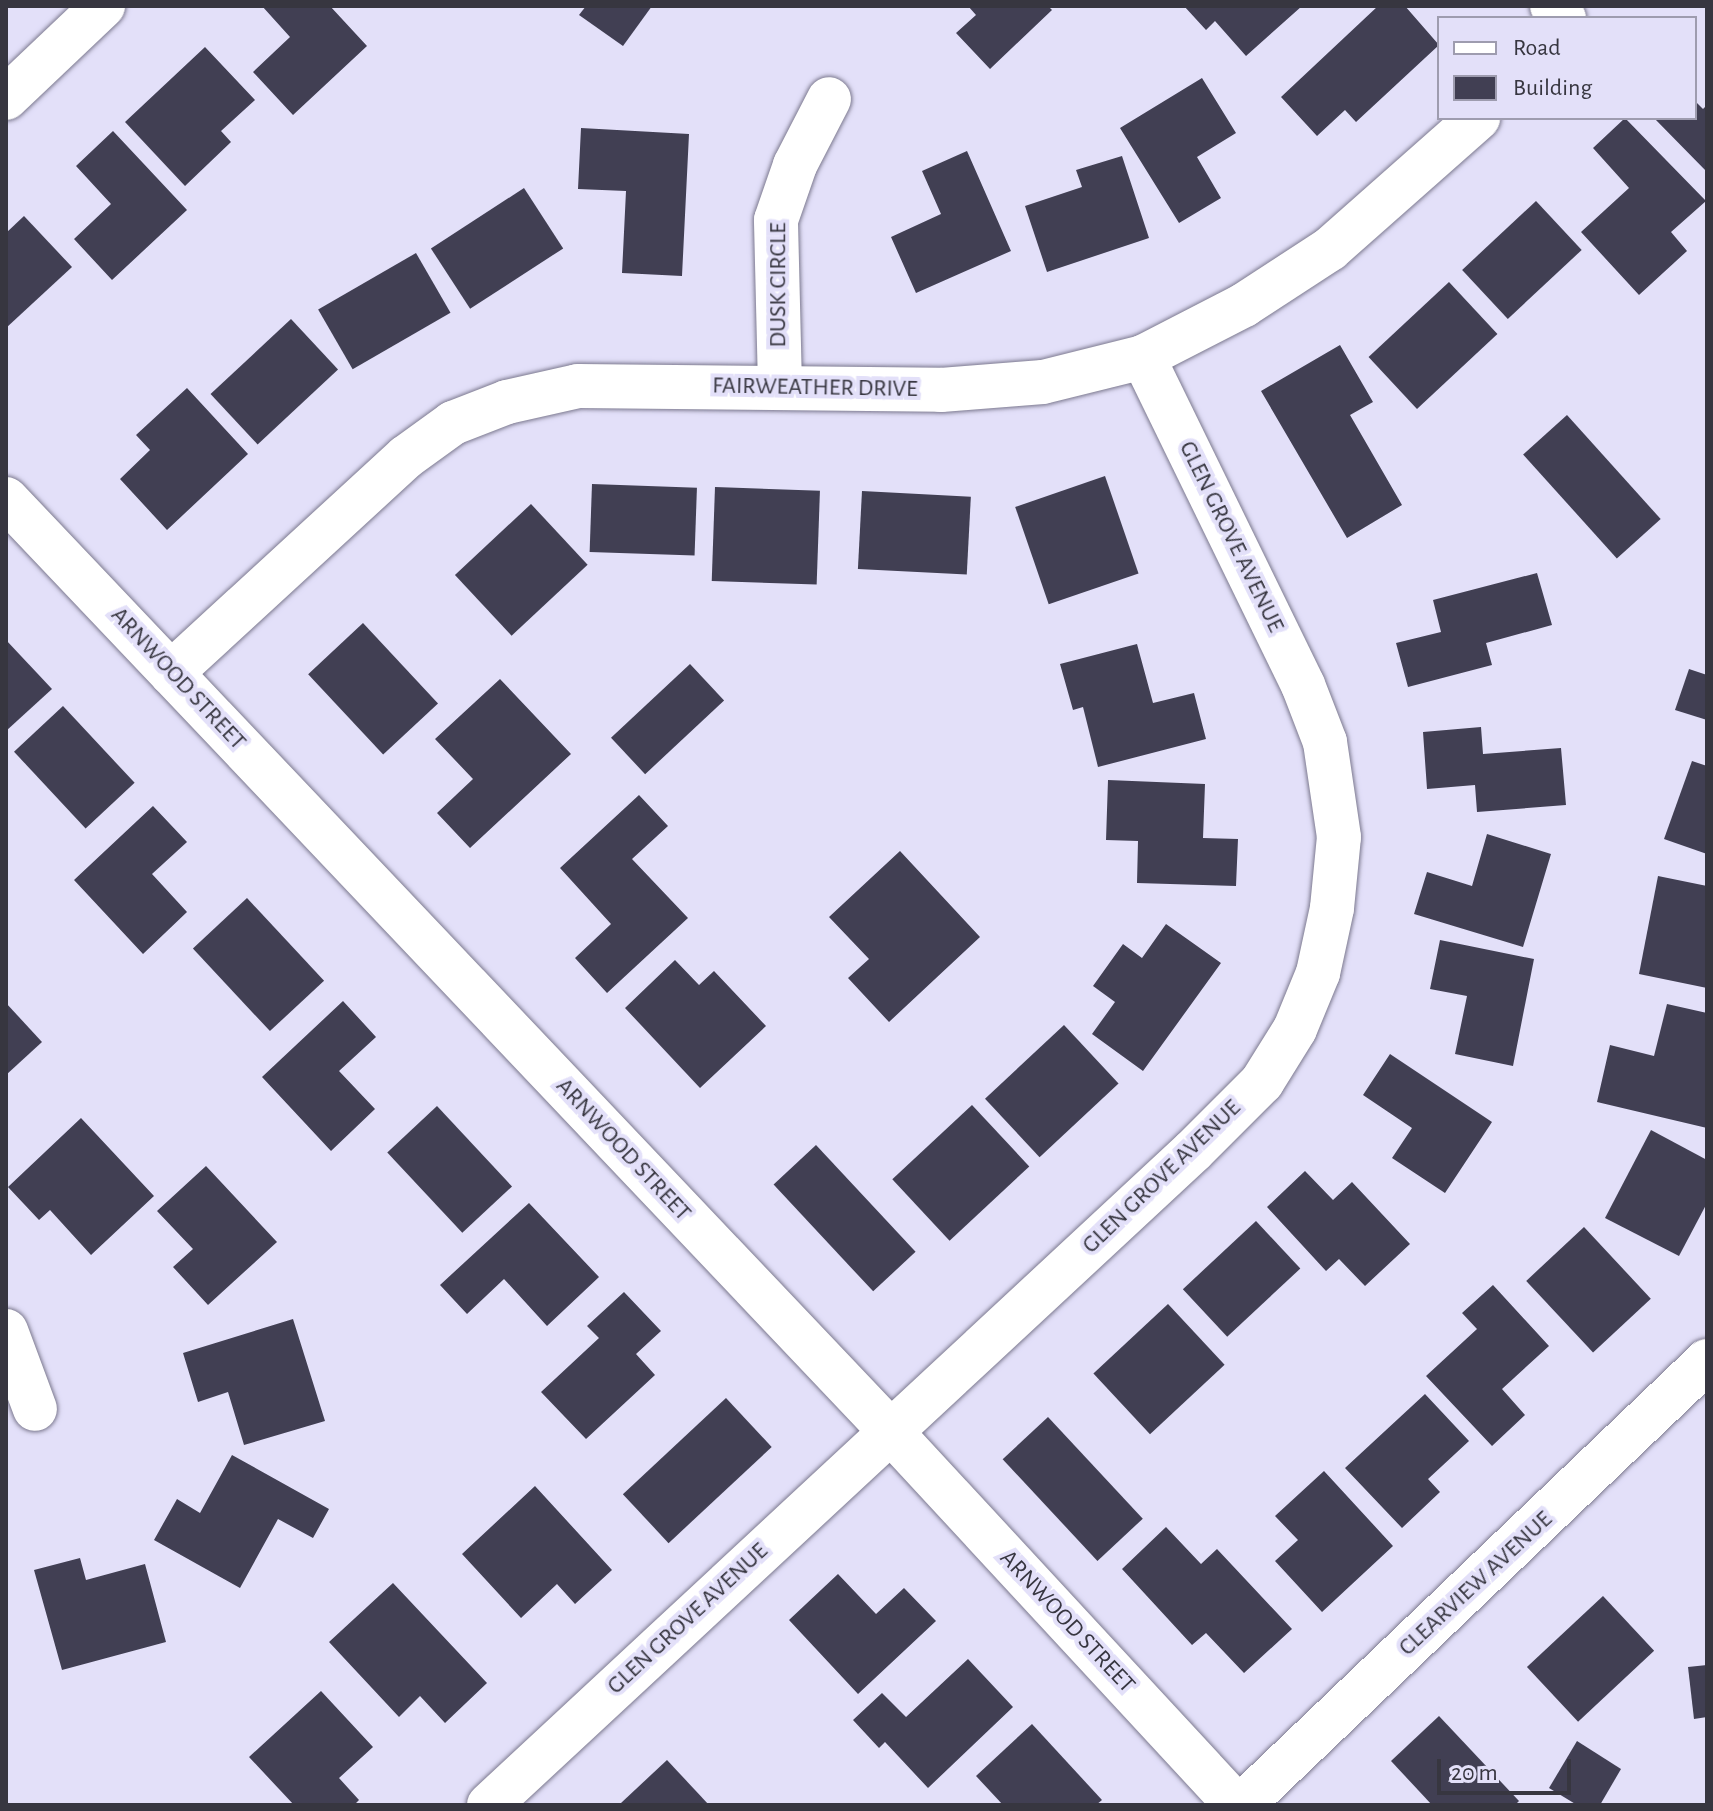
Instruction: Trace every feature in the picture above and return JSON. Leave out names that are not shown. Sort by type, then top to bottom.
[{"type":"street","points":[[6,98],[103,6]]},
{"type":"street","name":"DUSK CIRCLE","points":[[780,386],[776,220],[795,165],[829,99]]},
{"type":"street","name":"FAIRWEATHER DRIVE","points":[[171,673],[406,457],[453,423],[507,402],[578,386],[941,390],[1028,383],[1143,357],[1244,305],[1330,249],[1476,120]]},
{"type":"street","name":"GLEN GROVE AVENUE","points":[[489,1805],[1262,1082],[1295,1029],[1318,973],[1332,908],[1339,837],[1325,742],[1303,685],[1143,357]]},
{"type":"street","name":"ARNWOOD STREET","points":[[6,499],[891,1432],[1239,1805]]},
{"type":"street","points":[[6,1331],[35,1409]]},
{"type":"street","name":"CLEARVIEW AVENUE","points":[[1239,1805],[1707,1361]]},
{"type":"building","points":[[262,6],[330,6],[367,46],[293,115],[253,72],[290,37]]},
{"type":"building","points":[[586,6],[652,6],[623,46],[579,15]]},
{"type":"building","points":[[968,6],[1048,6],[1052,10],[990,69],[956,33],[976,15]]},
{"type":"building","points":[[1184,6],[1302,6],[1246,56],[1215,21],[1206,30]]},
{"type":"building","points":[[1378,6],[1405,6],[1437,43],[1437,47],[1356,122],[1345,110],[1317,136],[1281,97]]},
{"type":"building","points":[[205,47],[255,100],[221,131],[231,142],[185,186],[125,122]]},
{"type":"building","points":[[1202,78],[1236,133],[1197,157],[1221,198],[1179,223],[1120,128]]},
{"type":"building","points":[[1697,103],[1703,109],[1707,105],[1707,172],[1656,120],[1697,120]]},
{"type":"building","points":[[1623,120],[1627,120],[1706,201],[1671,232],[1687,251],[1639,295],[1581,232],[1629,188],[1593,148]]},
{"type":"building","points":[[581,128],[689,134],[682,276],[622,273],[626,191],[578,189]]},
{"type":"building","points":[[113,131],[187,210],[112,280],[74,239],[111,204],[76,166]]},
{"type":"building","points":[[967,151],[1011,251],[916,293],[891,237],[941,214],[922,171]]},
{"type":"building","points":[[1122,156],[1149,238],[1047,272],[1025,206],[1082,187],[1076,170]]},
{"type":"building","points":[[524,188],[563,248],[470,309],[431,248]]},
{"type":"building","points":[[1536,201],[1582,250],[1508,319],[1462,270]]},
{"type":"building","points":[[24,216],[72,267],[6,328],[6,233]]},
{"type":"building","points":[[416,253],[450,313],[353,369],[318,310]]},
{"type":"building","points":[[1449,282],[1497,334],[1417,409],[1369,357]]},
{"type":"building","points":[[291,319],[338,369],[258,444],[211,394]]},
{"type":"building","points":[[1340,345],[1373,402],[1350,415],[1402,505],[1347,538],[1261,391]]},
{"type":"building","points":[[187,388],[248,454],[167,530],[120,479],[150,450],[136,435]]},
{"type":"building","points":[[1567,415],[1661,519],[1617,559],[1523,454]]},
{"type":"building","points":[[1105,476],[1139,573],[1049,604],[1015,507]]},
{"type":"building","points":[[592,484],[697,488],[695,556],[590,552]]},
{"type":"building","points":[[715,487],[820,491],[817,585],[712,581]]},
{"type":"building","points":[[862,491],[971,497],[967,575],[858,569]]},
{"type":"building","points":[[531,504],[588,565],[512,636],[455,575]]},
{"type":"building","points":[[1537,573],[1552,625],[1486,643],[1492,665],[1408,687],[1396,643],[1441,632],[1433,600]]},
{"type":"building","points":[[363,623],[438,703],[383,755],[308,674]]},
{"type":"building","points":[[6,640],[52,689],[6,731]]},
{"type":"building","points":[[1137,644],[1153,703],[1194,693],[1206,739],[1098,767],[1083,707],[1073,710],[1060,664]]},
{"type":"building","points":[[690,664],[724,701],[645,774],[611,738]]},
{"type":"building","points":[[1689,669],[1707,675],[1707,720],[1675,710]]},
{"type":"building","points":[[500,679],[571,754],[470,848],[437,813],[473,779],[435,739]]},
{"type":"building","points":[[63,706],[135,783],[86,828],[14,752]]},
{"type":"building","points":[[1481,727],[1483,754],[1561,748],[1566,805],[1477,812],[1475,785],[1427,789],[1423,732]]},
{"type":"building","points":[[1692,761],[1707,766],[1707,854],[1664,839]]},
{"type":"building","points":[[1108,780],[1205,784],[1203,838],[1238,839],[1236,886],[1137,883],[1138,841],[1106,840]]},
{"type":"building","points":[[639,795],[668,826],[632,859],[688,918],[607,993],[575,958],[611,924],[560,868]]},
{"type":"building","points":[[153,806],[187,842],[152,874],[187,912],[143,954],[74,880]]},
{"type":"building","points":[[1487,834],[1551,854],[1523,947],[1414,914],[1427,872],[1472,886]]},
{"type":"building","points":[[900,851],[980,937],[889,1022],[848,978],[869,959],[829,917]]},
{"type":"building","points":[[1658,876],[1707,886],[1707,988],[1639,974]]},
{"type":"building","points":[[247,898],[324,981],[270,1031],[193,948]]},
{"type":"building","points":[[1166,924],[1221,963],[1143,1071],[1092,1034],[1115,1002],[1093,986],[1123,944],[1142,958]]},
{"type":"building","points":[[1440,940],[1534,959],[1513,1066],[1455,1054],[1467,996],[1430,989]]},
{"type":"building","points":[[675,960],[699,985],[714,971],[766,1026],[700,1088],[625,1008]]},
{"type":"building","points":[[343,1001],[376,1037],[339,1071],[375,1109],[331,1151],[262,1077]]},
{"type":"building","points":[[6,1003],[42,1042],[6,1075]]},
{"type":"building","points":[[1667,1004],[1707,1013],[1707,1128],[1597,1102],[1610,1045],[1654,1056]]},
{"type":"building","points":[[1064,1025],[1119,1084],[1040,1157],[985,1099]]},
{"type":"building","points":[[1390,1054],[1492,1122],[1445,1193],[1392,1158],[1412,1128],[1363,1095]]},
{"type":"building","points":[[972,1105],[1029,1166],[950,1241],[892,1179]]},
{"type":"building","points":[[437,1106],[512,1186],[462,1233],[387,1152]]},
{"type":"building","points":[[81,1118],[154,1196],[91,1255],[50,1210],[39,1220],[8,1187]]},
{"type":"building","points":[[1651,1130],[1707,1160],[1707,1203],[1679,1256],[1605,1218]]},
{"type":"building","points":[[816,1145],[916,1252],[873,1291],[774,1185]]},
{"type":"building","points":[[206,1166],[277,1242],[208,1305],[173,1267],[193,1249],[157,1211]]},
{"type":"building","points":[[1305,1171],[1333,1200],[1352,1182],[1410,1244],[1365,1286],[1339,1259],[1326,1271],[1267,1207]]},
{"type":"building","points":[[529,1203],[599,1277],[547,1326],[504,1279],[467,1314],[440,1285]]},
{"type":"building","points":[[1256,1221],[1300,1269],[1227,1337],[1183,1289]]},
{"type":"building","points":[[1584,1227],[1651,1299],[1593,1353],[1526,1281]]},
{"type":"building","points":[[1493,1285],[1549,1346],[1502,1389],[1525,1415],[1492,1446],[1426,1376],[1477,1329],[1462,1313]]},
{"type":"building","points":[[624,1292],[661,1331],[636,1354],[655,1375],[586,1439],[541,1392],[599,1338],[587,1326]]},
{"type":"building","points":[[1168,1304],[1225,1365],[1150,1434],[1093,1374]]},
{"type":"building","points":[[293,1319],[325,1421],[244,1445],[228,1392],[198,1402],[183,1353]]},
{"type":"building","points":[[1425,1394],[1469,1441],[1428,1479],[1440,1492],[1402,1528],[1345,1468]]},
{"type":"building","points":[[726,1398],[772,1447],[669,1543],[623,1494]]},
{"type":"building","points":[[1048,1417],[1143,1519],[1097,1561],[1003,1459]]},
{"type":"building","points":[[232,1455],[329,1509],[313,1538],[278,1519],[240,1588],[154,1540],[177,1499],[200,1513]]},
{"type":"building","points":[[1324,1471],[1393,1546],[1322,1612],[1275,1561],[1298,1540],[1275,1516]]},
{"type":"building","points":[[535,1486],[612,1570],[575,1604],[557,1584],[521,1618],[462,1554]]},
{"type":"building","points":[[1166,1527],[1201,1564],[1217,1549],[1292,1629],[1244,1673],[1206,1633],[1192,1645],[1122,1569]]},
{"type":"building","points":[[80,1558],[86,1580],[145,1564],[166,1642],[62,1670],[34,1570]]},
{"type":"building","points":[[838,1574],[876,1614],[904,1588],[936,1621],[858,1694],[789,1620]]},
{"type":"building","points":[[393,1583],[487,1683],[445,1723],[420,1696],[399,1717],[329,1642]]},
{"type":"building","points":[[1603,1596],[1654,1651],[1578,1722],[1527,1667]]},
{"type":"building","points":[[968,1659],[1013,1707],[928,1788],[885,1742],[879,1748],[853,1720],[882,1693],[906,1717]]},
{"type":"building","points":[[1707,1665],[1707,1717],[1694,1719],[1688,1667]]},
{"type":"building","points":[[321,1691],[373,1747],[339,1778],[359,1800],[354,1805],[294,1805],[249,1757]]},
{"type":"building","points":[[1439,1716],[1519,1801],[1515,1805],[1432,1805],[1391,1761]]},
{"type":"building","points":[[1032,1724],[1102,1800],[1096,1805],[1003,1805],[976,1776]]},
{"type":"building","points":[[1577,1741],[1621,1769],[1600,1805],[1577,1805],[1549,1788]]},
{"type":"building","points":[[667,1760],[709,1805],[621,1803]]}]
